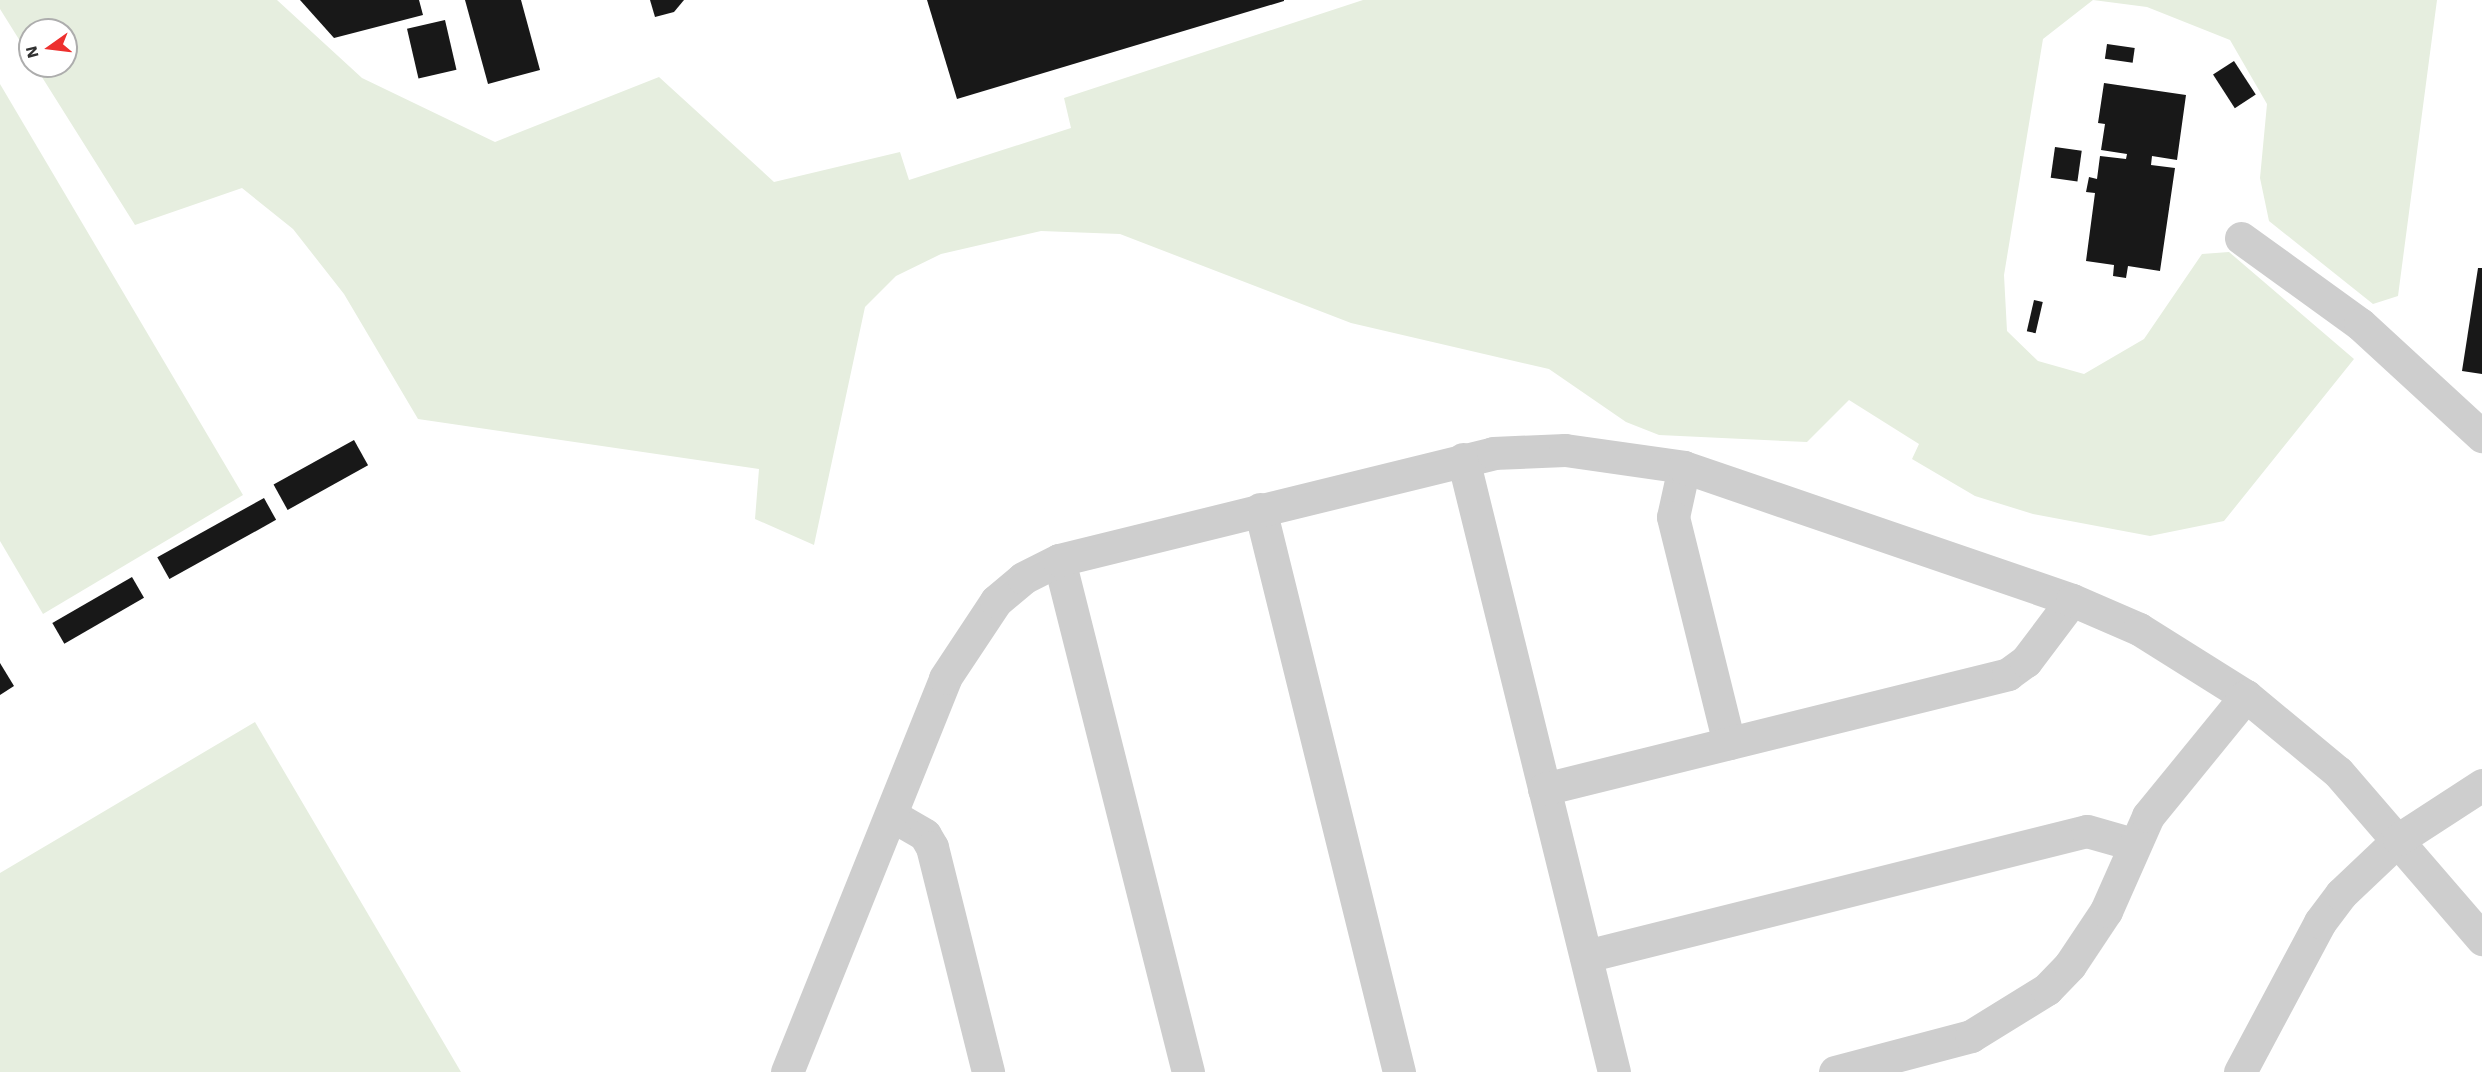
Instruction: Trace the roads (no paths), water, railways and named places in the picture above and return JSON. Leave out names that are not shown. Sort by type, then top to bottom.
[{"type":"street","points":[[2241,238],[2360,324],[2482,436]]},
{"type":"street","points":[[787,1072],[945,678],[977,621],[1023,578],[1059,560],[1463,459],[1565,450],[1684,467],[2072,600],[2139,629],[2246,696],[2338,772],[2399,839],[2482,939]]},
{"type":"street","points":[[1463,459],[1614,1072]]},
{"type":"street","points":[[1684,467],[1673,517],[1729,743]]},
{"type":"street","points":[[1260,509],[1399,1072]]},
{"type":"street","points":[[1059,560],[1188,1072]]},
{"type":"street","points":[[1544,789],[2008,674],[2026,661],[2072,600]]},
{"type":"street","points":[[1834,1072],[1971,1036],[2047,989],[2088,942],[2133,844],[2170,787],[2246,696]]},
{"type":"street","points":[[2240,1072],[2320,922],[2341,894],[2399,839],[2482,786]]},
{"type":"street","points":[[891,815],[925,835],[932,847],[988,1072]]},
{"type":"street","points":[[1586,956],[2087,831],[2133,844]]}]
